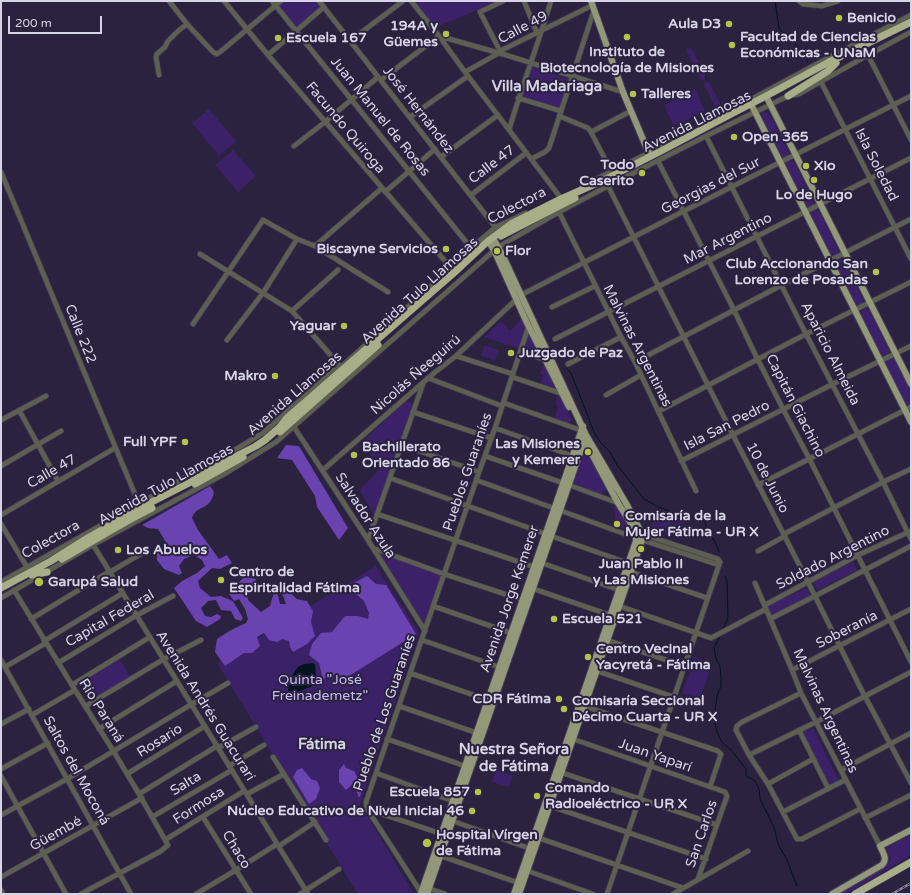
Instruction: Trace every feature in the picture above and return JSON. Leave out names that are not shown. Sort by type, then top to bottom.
[{"type":"highway","name":"Avenida Llamosas","points":[[492,243],[502,235],[607,184],[767,98],[833,60],[911,22]]},
{"type":"highway","name":"Avenida Llamosas","points":[[767,98],[911,27]]},
{"type":"highway","points":[[788,96],[828,71],[836,64]]},
{"type":"highway","points":[[796,76],[808,75]]},
{"type":"highway","name":"Avenida Llamosas","points":[[498,230],[612,174],[649,154],[668,150]]},
{"type":"highway","points":[[492,243],[498,230]]},
{"type":"highway","name":"Avenida Tulo Llamosas","points":[[1,593],[81,548],[90,539],[220,473],[260,448],[274,438],[289,420],[492,243]]},
{"type":"highway","name":"Avenida Llamosas","points":[[1,588],[90,539],[140,508],[256,446],[289,420]]},
{"type":"highway","points":[[156,494],[164,496]]},
{"type":"highway","points":[[37,561],[51,561]]},
{"type":"highway","points":[[32,576],[47,572]]},
{"type":"highway","points":[[855,894],[911,862]]},
{"type":"highway","points":[[863,894],[911,867]]},
{"type":"main road","points":[[593,5],[623,92],[649,154]]},
{"type":"main road","points":[[767,98],[911,384]]},
{"type":"main road","points":[[752,106],[880,362],[908,409],[911,422]]},
{"type":"main road","points":[[492,243],[618,502],[635,530],[636,541],[619,590],[607,640],[594,670],[573,739],[559,772],[550,806],[536,837]]},
{"type":"main road","points":[[519,894],[521,883],[536,837],[613,616],[619,606],[642,537],[630,510],[584,433],[563,394],[546,360],[531,324]]},
{"type":"main road","name":"Avenida Jorge Kemerer","points":[[566,484],[572,456],[584,433]]},
{"type":"main road","name":"Avenida Jorge Kemerer","points":[[425,892],[440,856],[450,820],[530,588],[534,567],[548,535],[584,433]]},
{"type":"main road","name":"Avenida Jorge Kemerer","points":[[425,892],[442,834],[450,820],[454,800],[465,766],[488,700],[502,668],[523,600],[542,563],[548,535]]},
{"type":"main road","points":[[635,535],[638,538],[642,537]]},
{"type":"main road","points":[[832,894],[882,865],[885,859],[880,846],[911,830]]},
{"type":"main road","points":[[514,894],[521,883]]},
{"type":"street","points":[[169,1],[187,24],[216,54],[281,1]]},
{"type":"street","name":"Facundo Quiroga","points":[[224,1],[268,55],[451,268]]},
{"type":"street","name":"Juan Manuel de Rosas","points":[[272,1],[471,248]]},
{"type":"street","name":"José Hernández","points":[[320,1],[498,230]]},
{"type":"street","points":[[350,41],[403,1]]},
{"type":"street","points":[[411,1],[560,197]]},
{"type":"street","points":[[500,52],[480,12],[503,1]]},
{"type":"street","points":[[524,1],[538,32]]},
{"type":"street","points":[[509,130],[518,98],[543,30],[551,1]]},
{"type":"street","points":[[799,1],[803,4],[822,6],[838,1]]},
{"type":"street","points":[[531,159],[545,152],[549,148],[593,5]]},
{"type":"street","name":"Calle 49","points":[[410,117],[466,74],[500,52],[593,5]]},
{"type":"street","points":[[268,55],[324,7]]},
{"type":"street","points":[[767,98],[796,76],[911,15]]},
{"type":"street","points":[[159,75],[156,54],[178,31],[187,24]]},
{"type":"street","points":[[767,98],[799,94],[911,32]]},
{"type":"street","points":[[439,36],[500,52],[530,64],[623,92]]},
{"type":"street","points":[[294,146],[352,100],[439,36]]},
{"type":"street","points":[[868,55],[911,140]]},
{"type":"street","name":"Isla Soledad","points":[[821,82],[911,259]]},
{"type":"street","name":"Georgias del Sur","points":[[519,298],[684,211],[911,96]]},
{"type":"street","points":[[518,98],[561,111]]},
{"type":"street","points":[[592,132],[631,111]]},
{"type":"street","points":[[441,157],[498,115]]},
{"type":"street","points":[[559,116],[588,128],[592,132],[612,174]]},
{"type":"street","points":[[649,154],[687,134],[722,121]]},
{"type":"street","points":[[492,243],[559,212],[607,184],[658,161],[706,136],[722,121]]},
{"type":"street","points":[[677,151],[668,150],[669,146],[687,134]]},
{"type":"street","name":"Aparicio Almeida","points":[[706,136],[806,334],[859,433],[909,532],[911,539]]},
{"type":"street","points":[[315,246],[435,149]]},
{"type":"street","name":"Calle 47","points":[[470,195],[526,153]]},
{"type":"street","name":"Mar Argentino","points":[[555,339],[911,158]]},
{"type":"street","name":"Capitán Giachino","points":[[658,161],[911,662]]},
{"type":"street","name":"Calle 222","points":[[1,172],[139,504]]},
{"type":"street","name":"Colectora","points":[[1,582],[37,561],[90,539],[139,504],[263,433],[289,420],[333,372],[341,367],[451,268],[471,248],[492,243],[498,230],[560,197],[612,174]]},
{"type":"street","name":"10 de Junio","points":[[607,184],[864,696],[911,783]]},
{"type":"street","name":"Malvinas Argentinas","points":[[559,212],[621,338],[635,362],[696,491]]},
{"type":"street","points":[[635,362],[911,219]]},
{"type":"street","points":[[193,324],[263,220],[297,239],[315,246],[388,292]]},
{"type":"street","points":[[227,340],[263,293],[297,239]]},
{"type":"street","points":[[200,254],[292,310],[341,367]]},
{"type":"street","points":[[292,310],[338,270]]},
{"type":"street","points":[[658,412],[806,334],[911,282]]},
{"type":"street","points":[[552,307],[595,286]]},
{"type":"street","name":"Nicolás Ñeeguirú","points":[[323,470],[428,378],[456,356],[519,298]]},
{"type":"street","name":"Pueblos Guaraníes","points":[[425,631],[531,324]]},
{"type":"street","points":[[568,364],[621,338]]},
{"type":"street","name":"Isla San Pedro","points":[[681,461],[911,346]]},
{"type":"street","points":[[521,352],[546,360]]},
{"type":"street","points":[[456,356],[563,394]]},
{"type":"street","points":[[606,395],[641,375]]},
{"type":"street","points":[[428,378],[584,433]]},
{"type":"street","points":[[368,540],[424,382]]},
{"type":"street","points":[[1,420],[46,396]]},
{"type":"street","points":[[406,398],[417,401]]},
{"type":"street","points":[[758,484],[908,409]]},
{"type":"street","points":[[19,410],[58,481]]},
{"type":"street","points":[[413,412],[492,438]]},
{"type":"street","name":"Salvador Azula","points":[[289,420],[373,547],[425,631]]},
{"type":"street","points":[[495,428],[572,456]]},
{"type":"street","points":[[1,466],[61,431]]},
{"type":"street","points":[[402,445],[479,472]]},
{"type":"street","name":"Calle 47","points":[[1,515],[115,448]]},
{"type":"street","points":[[485,456],[618,502]]},
{"type":"street","points":[[758,551],[834,508],[911,469]]},
{"type":"street","points":[[390,478],[628,563]]},
{"type":"street","points":[[476,480],[625,534],[635,535]]},
{"type":"street","points":[[377,514],[534,567]]},
{"type":"street","points":[[1,524],[27,567]]},
{"type":"street","name":"Soldado Argentino","points":[[696,632],[711,638],[733,627],[808,582],[858,555],[909,532]]},
{"type":"street","points":[[607,894],[720,562],[716,564],[642,537]]},
{"type":"street","points":[[1,598],[47,572],[90,539]]},
{"type":"street","name":"Avenida Andrés Guacurarí","points":[[90,539],[307,892]]},
{"type":"street","name":"Soldado Argentino","points":[[770,619],[911,546]]},
{"type":"street","points":[[373,547],[444,574],[523,600]]},
{"type":"street","points":[[31,619],[144,552]]},
{"type":"street","points":[[542,563],[619,590]]},
{"type":"street","points":[[631,572],[708,598]]},
{"type":"street","name":"Malvinas Argentinas","points":[[755,583],[801,693],[880,846]]},
{"type":"street","points":[[530,588],[613,616]]},
{"type":"street","name":"Río Paraná","points":[[14,590],[128,774],[168,845],[161,851],[119,874]]},
{"type":"street","points":[[5,667],[123,593]]},
{"type":"street","name":"Capital Federal","points":[[58,663],[137,615],[173,596]]},
{"type":"street","points":[[433,606],[512,633]]},
{"type":"street","points":[[619,606],[696,632]]},
{"type":"street","name":"Soberanía","points":[[792,670],[911,609]]},
{"type":"street","name":"Pueblo de Los Guaraníes","points":[[367,809],[366,802],[425,631]]},
{"type":"street","points":[[72,685],[150,637]]},
{"type":"street","points":[[86,706],[201,640]]},
{"type":"street","points":[[422,640],[502,668]]},
{"type":"street","points":[[607,640],[684,666]]},
{"type":"street","name":"Saltos del Moconá","points":[[1,660],[131,894]]},
{"type":"street","points":[[594,670],[674,697]]},
{"type":"street","points":[[410,672],[488,700]]},
{"type":"street","points":[[749,755],[911,672]]},
{"type":"street","points":[[99,729],[177,681]]},
{"type":"street","points":[[1,815],[114,752],[134,738],[228,683]]},
{"type":"street","points":[[32,715],[75,690]]},
{"type":"street","points":[[801,693],[742,722],[737,726],[736,730],[749,755],[768,784],[797,839],[802,839],[860,809]]},
{"type":"street","points":[[399,706],[477,733]]},
{"type":"street","points":[[584,706],[662,732]]},
{"type":"street","points":[[1,724],[29,709]]},
{"type":"street","name":"Rosario","points":[[128,774],[205,726]]},
{"type":"street","name":"Güembé","points":[[1,877],[93,826],[218,747],[256,727]]},
{"type":"street","points":[[799,730],[828,788]]},
{"type":"street","name":"San Carlos","points":[[662,732],[718,751],[720,754],[710,787]]},
{"type":"street","points":[[841,770],[911,732]]},
{"type":"street","points":[[387,739],[465,766]]},
{"type":"street","name":"Juan Yaparí","points":[[573,739],[725,792],[727,796]]},
{"type":"street","points":[[1,769],[48,744]]},
{"type":"street","name":"Salta","points":[[152,818],[231,768],[264,745]]},
{"type":"street","points":[[273,757],[326,840]]},
{"type":"street","points":[[768,784],[813,759]]},
{"type":"street","points":[[559,772],[717,825]]},
{"type":"street","points":[[376,773],[454,800]]},
{"type":"street","name":"Formosa","points":[[165,840],[246,793],[284,774]]},
{"type":"street","points":[[1,776],[66,894]]},
{"type":"street","points":[[783,812],[845,780]]},
{"type":"street","points":[[865,818],[911,795]]},
{"type":"street","name":"San Carlos","points":[[698,879],[727,796]]},
{"type":"street","points":[[550,806],[706,859]]},
{"type":"street","points":[[367,809],[442,834]]},
{"type":"street","points":[[367,809],[425,892],[445,894]]},
{"type":"street","name":"Chaco","points":[[203,817],[251,894]]},
{"type":"street","points":[[450,820],[532,849]]},
{"type":"street","points":[[196,894],[202,892],[315,822]]},
{"type":"street","points":[[536,837],[683,888]]},
{"type":"street","points":[[673,894],[748,851]]},
{"type":"street","points":[[440,856],[521,883]]},
{"type":"street","points":[[300,894],[307,892],[339,869]]},
{"type":"street","points":[[525,870],[593,894]]},
{"type":"street","points":[[81,894],[119,874]]},
{"type":"street","points":[[1,890],[3,894]]},
{"type":"green space","points":[[284,1],[316,1],[321,7],[295,29],[277,6]]},
{"type":"green space","points":[[414,1],[499,1],[434,28]]},
{"type":"green space","points":[[687,49],[692,49],[705,76],[703,80],[701,79],[687,52]]},
{"type":"green space","points":[[532,67],[569,79],[560,109],[523,97]]},
{"type":"green space","points":[[709,82],[720,103],[720,106],[715,106],[704,85],[704,83]]},
{"type":"green space","points":[[695,89],[705,111],[674,126],[664,105]]},
{"type":"green space","points":[[209,109],[236,141],[219,156],[192,123]]},
{"type":"green space","points":[[764,111],[769,114],[789,153],[788,157],[782,159],[780,157],[761,118]]},
{"type":"green space","points":[[233,150],[256,176],[238,192],[215,165]]},
{"type":"green space","points":[[789,160],[794,162],[813,201],[813,206],[809,208],[805,206],[785,167],[786,162]]},
{"type":"green space","points":[[814,208],[819,211],[838,250],[837,254],[834,256],[830,254],[810,215],[811,210]]},
{"type":"green space","points":[[839,258],[844,260],[863,300],[863,304],[861,305],[858,306],[855,304],[836,265]]},
{"type":"green space","points":[[865,308],[870,311],[889,350],[888,354],[885,356],[881,354],[861,315],[862,310]]},
{"type":"green space","points":[[522,318],[527,326],[520,349],[484,337],[501,321],[510,331]]},
{"type":"green space","points":[[528,335],[531,335],[540,355],[538,356],[525,351],[524,348]]},
{"type":"green space","points":[[484,345],[498,350],[495,360],[481,356]]},
{"type":"green space","points":[[894,357],[911,388],[911,406],[908,407],[905,406],[884,364],[887,360]]},
{"type":"green space","points":[[544,362],[556,388],[555,389],[540,385],[543,375],[540,374]]},
{"type":"green space","points":[[559,394],[572,421],[568,424],[554,419],[558,408],[556,403]]},
{"type":"green space","points":[[406,401],[413,404],[374,516],[360,490],[381,467],[361,443]]},
{"type":"green space","points":[[586,454],[591,457],[608,488],[603,493],[600,494],[571,482],[579,455]]},
{"type":"green space","points":[[616,503],[635,530],[625,530],[619,527],[621,521],[615,519],[614,509]]},
{"type":"green space","points":[[656,512],[684,521],[679,537],[651,528]]},
{"type":"green space","points":[[382,554],[441,575],[424,623],[422,623],[380,555]]},
{"type":"green space","points":[[853,562],[857,570],[817,590],[813,582]]},
{"type":"green space","name":"Quinta \"José Freinademetz\"","points":[[376,566],[419,633],[360,804],[414,894],[358,894],[217,663]]},
{"type":"green space","points":[[807,588],[810,596],[772,615],[767,606]]},
{"type":"green space","points":[[118,657],[131,678],[95,698],[84,679]]},
{"type":"green space","points":[[695,657],[712,663],[700,699],[682,693]]},
{"type":"green space","points":[[813,728],[839,781],[830,785],[803,732]]},
{"type":"green space","points":[[496,770],[513,776],[509,787],[492,782]]},
{"type":"green space","points":[[911,835],[911,855],[847,894],[835,894],[891,860],[886,848]]},
{"type":"shaded area","points":[[286,445],[299,446],[348,528],[339,540],[317,507],[315,496],[292,460],[277,458]]},
{"type":"shaded area","points":[[210,486],[214,492],[210,503],[197,511],[192,518],[198,530],[219,559],[227,555],[232,563],[220,569],[212,568],[198,581],[200,588],[211,597],[221,596],[233,601],[243,618],[241,621],[235,619],[231,611],[221,610],[216,600],[208,601],[201,608],[205,616],[211,617],[217,614],[221,616],[220,619],[207,627],[196,621],[174,588],[205,566],[202,560],[194,555],[184,559],[179,566],[182,573],[179,575],[164,569],[157,560],[157,552],[163,549],[167,544],[158,529],[148,528],[142,525]]},
{"type":"shaded area","points":[[367,576],[376,584],[386,585],[416,634],[341,681],[337,676],[329,675],[323,680],[319,663],[309,655],[312,644],[321,633],[332,632],[345,616],[358,616],[368,619],[369,613],[364,601],[356,594],[354,583]]},
{"type":"shaded area","points":[[243,578],[256,579],[254,585],[246,590],[248,600],[261,612],[270,606],[274,592],[278,595],[280,604],[286,604],[282,593],[286,589],[297,599],[307,601],[313,611],[311,622],[315,636],[307,644],[293,652],[289,641],[282,639],[277,642],[269,640],[264,633],[257,637],[260,646],[252,653],[244,653],[225,666],[215,652],[217,639],[246,623],[248,619],[245,609],[239,599],[234,601],[229,594],[230,588]]},
{"type":"shaded area","points":[[344,764],[346,768],[354,771],[363,789],[359,798],[354,783],[346,790],[339,782],[339,770]]},
{"type":"shaded area","points":[[302,768],[311,779],[317,781],[320,788],[316,799],[309,804],[293,777],[297,770]]},
{"type":"water","points":[[303,664],[315,664],[316,677],[313,686],[290,693],[288,690],[292,676],[296,669]]},
{"type":"waterway","points":[[775,1],[779,28],[786,37],[791,39],[804,53],[808,62]]},
{"type":"waterway","points":[[567,369],[571,373],[594,432],[601,443],[610,452],[617,465],[644,499],[658,507],[684,516],[704,520],[719,552]]},
{"type":"waterway","points":[[723,630],[728,617],[727,581],[725,576]]},
{"type":"waterway","points":[[721,634],[714,648],[716,659],[720,666],[721,679],[721,686],[717,696],[714,717],[717,732],[721,741],[731,750],[746,769],[746,776],[755,781],[759,789],[760,799],[774,827],[778,844],[787,860],[797,886]]},
{"type":"railway","points":[[892,894],[911,883]]},
{"type":"place","name":"Benicio","points":[[839,18]]},
{"type":"place","name":"Aula D3","points":[[729,24]]},
{"type":"place","name":"194A y Güemes","points":[[446,34]]},
{"type":"place","name":"Instituto de Biotecnología de Misiones","points":[[627,37]]},
{"type":"place","name":"Escuela 167","points":[[278,38]]},
{"type":"place","name":"Facultad de Ciencias Económicas - UNaM","points":[[732,45]]},
{"type":"place","name":"Talleres","points":[[633,94]]},
{"type":"place","name":"Open 365","points":[[734,137]]},
{"type":"place","name":"Xio","points":[[806,166]]},
{"type":"place","name":"Todo Caserito","points":[[642,173]]},
{"type":"place","name":"Lo de Hugo","points":[[814,180]]},
{"type":"place","name":"Biscayne Servicios","points":[[446,249]]},
{"type":"place","name":"Flor","points":[[497,251]]},
{"type":"place","name":"Club Accionando San Lorenzo de Posadas","points":[[876,272]]},
{"type":"place","name":"Yaguar","points":[[344,326]]},
{"type":"place","name":"Juzgado de Paz","points":[[511,353]]},
{"type":"place","name":"Makro","points":[[275,376]]},
{"type":"place","name":"Full YPF","points":[[185,442]]},
{"type":"place","name":"Las Misiones y Kemerer","points":[[588,452]]},
{"type":"place","name":"Bachillerato Orientado 86","points":[[354,455]]},
{"type":"place","name":"Comisaría de la Mujer Fátima - UR X","points":[[617,524]]},
{"type":"place","name":"Juan Pablo II y Las Misiones","points":[[641,549]]},
{"type":"place","name":"Los Abuelos","points":[[118,550]]},
{"type":"place","name":"Centro de Espiritalidad Fátima","points":[[221,580]]},
{"type":"place","name":"Garupá Salud","points":[[39,582]]},
{"type":"place","name":"Escuela 521","points":[[554,619]]},
{"type":"place","name":"Centro Vecinal Yacyretá - Fátima","points":[[588,657]]},
{"type":"place","name":"CDR Fátima","points":[[559,699]]},
{"type":"place","name":"Comisaría Seccional Décimo Cuarta - UR X","points":[[564,709]]},
{"type":"place","name":"Escuela 857","points":[[478,792]]},
{"type":"place","name":"Comando Radioeléctrico - UR X","points":[[537,796]]},
{"type":"place","name":"Núcleo Educativo de Nivel Inicial 46","points":[[472,811]]},
{"type":"place","name":"Hospital Vírgen de Fátima","points":[[427,843]]},
{"type":"district","name":"Villa Madariaga","points":[[547,87]]},
{"type":"district","name":"Fátima","points":[[322,745]]},
{"type":"district","name":"Nuestra Señora de Fátima","points":[[514,758]]}]
